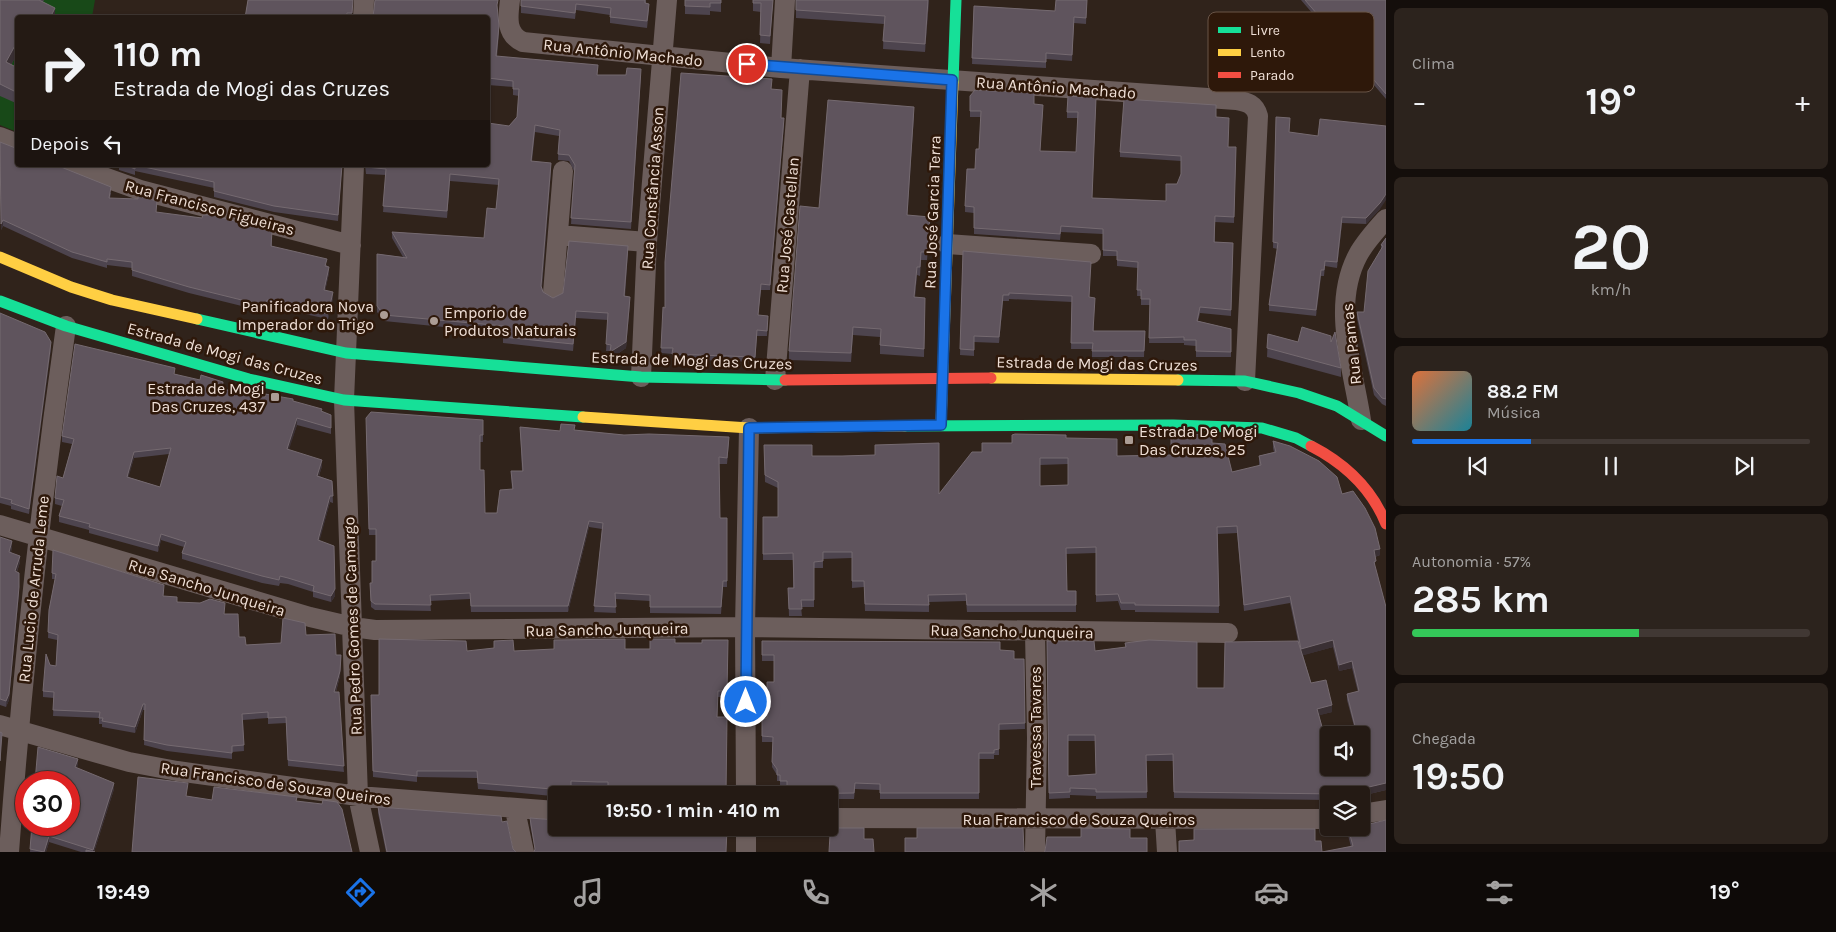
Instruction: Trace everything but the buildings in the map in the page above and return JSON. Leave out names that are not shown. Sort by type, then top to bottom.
[{"type":"main road","name":"Rua José Garcia Terra","points":[[941,425],[956,0]]},
{"type":"main road","name":"Estrada de Mogi das Cruzes","points":[[0,257],[56,281],[112,300],[346,353],[641,377],[775,380],[943,378],[1245,381],[1318,398],[1337,406],[1386,436]]},
{"type":"main road","name":"Estrada de Mogi das Cruzes","points":[[0,301],[66,326],[249,379],[344,400],[749,428],[941,425],[1173,425],[1262,428],[1296,438],[1328,455],[1360,482],[1379,507],[1386,524]]},
{"type":"street","points":[[363,15],[364,0]]},
{"type":"street","name":"Rua Antônio Machado","points":[[510,0],[508,20],[510,30],[514,37],[523,42],[790,69],[1245,101],[1256,108],[1245,381]]},
{"type":"street","name":"Rua Constância Asson","points":[[641,377],[647,242],[667,0]]},
{"type":"street","name":"Rua José Castellan","points":[[775,380],[790,69],[785,0]]},
{"type":"street","points":[[0,137],[15,143]]},
{"type":"street","name":"Rua Francisco Figueiras","points":[[76,167],[140,190],[351,245]]},
{"type":"street","name":"Rua Pedro Gomes de Camargo","points":[[354,167],[344,400],[358,796],[370,852]]},
{"type":"street","points":[[553,293],[563,171]]},
{"type":"street","name":"Rua Pamas","points":[[1361,420],[1346,327],[1347,284],[1358,254],[1386,219]]},
{"type":"street","points":[[558,235],[647,242]]},
{"type":"street","points":[[947,244],[1091,254]]},
{"type":"street","name":"Rua Lucio de Arruda Leme","points":[[9,852],[9,728],[38,536],[66,326]]},
{"type":"street","points":[[746,786],[745,628],[749,428]]},
{"type":"street","name":"Rua Sancho Junqueira","points":[[0,525],[232,595],[353,627],[416,630],[745,628],[1228,633]]},
{"type":"street","name":"Travessa Tavares","points":[[1034,852],[1035,632]]},
{"type":"street","name":"Rua Francisco de Souza Queiros","points":[[9,728],[147,766],[358,796],[515,810],[548,811]]},
{"type":"street","points":[[515,810],[524,852]]},
{"type":"street","points":[[1370,813],[1386,810]]},
{"type":"street","name":"Rua Francisco de Souza Queiros","points":[[838,818],[1320,819]]},
{"type":"street","points":[[1165,820],[1167,852]]},
{"type":"street","points":[[746,836],[746,852]]},
{"type":"green space","points":[[0,0],[95,0],[92,15],[15,15],[15,131],[0,125]]},
{"type":"traffic: fast","points":[[953,82],[956,0]]},
{"type":"traffic: fast","points":[[0,301],[66,326],[249,379],[344,400],[583,417]]},
{"type":"traffic: fast","points":[[197,319],[346,353],[641,377],[785,380]]},
{"type":"traffic: fast","points":[[1178,380],[1245,381],[1299,393],[1337,406],[1386,436]]},
{"type":"traffic: fast","points":[[905,426],[1173,425],[1262,428],[1296,438],[1311,446]]},
{"type":"traffic: slow","points":[[941,425],[953,82]]},
{"type":"traffic: slow","points":[[0,257],[71,287],[112,300],[197,319]]},
{"type":"traffic: slow","points":[[991,378],[1178,380]]},
{"type":"traffic: slow","points":[[583,417],[749,428],[905,426]]},
{"type":"traffic: jam","points":[[785,380],[991,378]]},
{"type":"traffic: jam","points":[[1311,446],[1335,460],[1356,478],[1373,499],[1386,524]]},
{"type":"place","name":"Panificadora Nova Imperador do Trigo","points":[[384,315]]},
{"type":"place","name":"Emporio de Produtos Naturais","points":[[434,321]]},
{"type":"place","name":"Estrada de Mogi Das Cruzes, 437","points":[[275,397]]},
{"type":"place","name":"Estrada De Mogi Das Cruzes, 25","points":[[1129,440]]},
{"type":"route","points":[[746,702],[745,628],[749,428],[941,425],[952,80],[747,64]]}]
